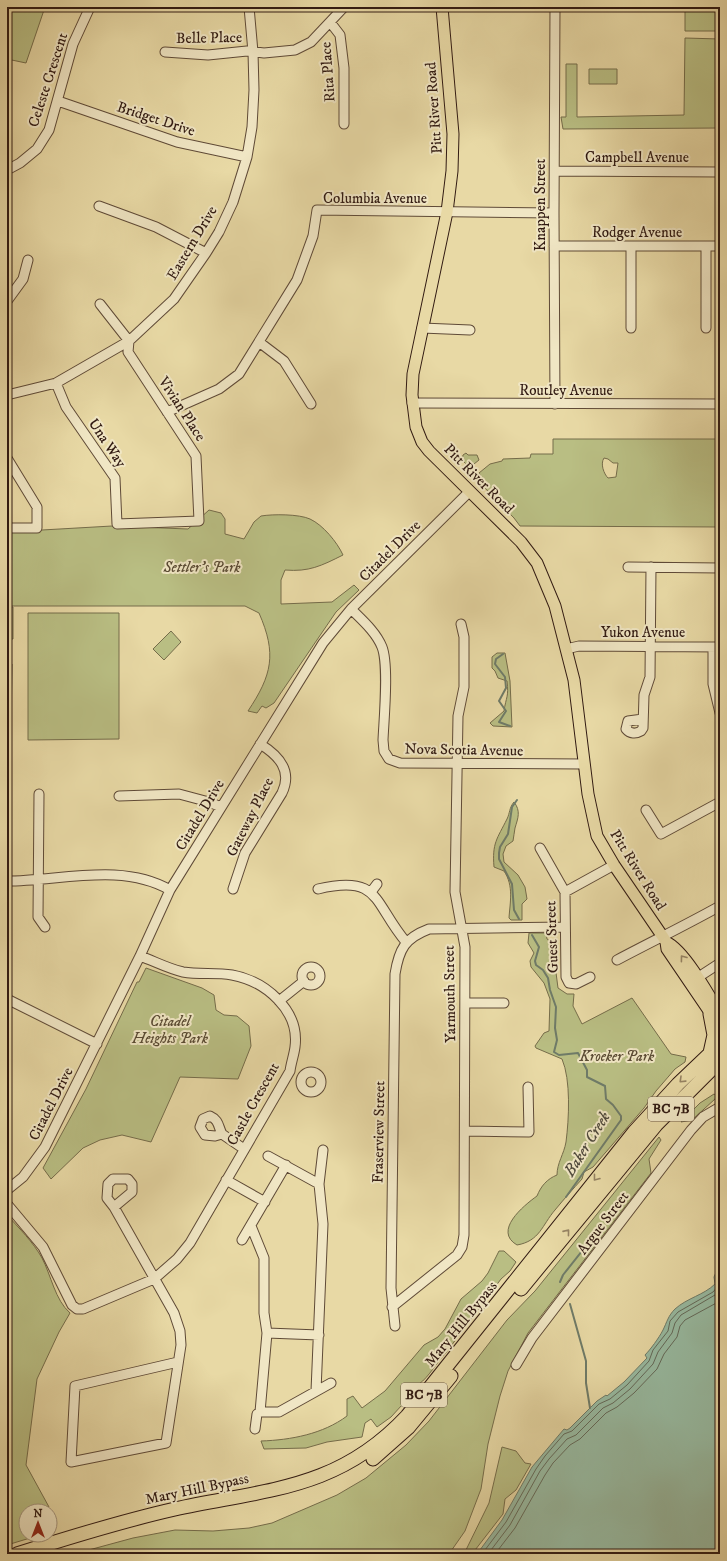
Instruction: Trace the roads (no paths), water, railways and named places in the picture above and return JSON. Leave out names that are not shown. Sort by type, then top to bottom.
[{"type":"highway","points":[[715,1057],[714,1035],[717,1012]]},
{"type":"highway","name":"Mary Hill Bypass","points":[[46,1554],[138,1528],[311,1489],[347,1475],[379,1454],[398,1438],[416,1419],[573,1224],[715,1057],[720,1044]]},
{"type":"highway","name":"Mary Hill Bypass","points":[[18,1554],[136,1519],[308,1481],[342,1467],[366,1453],[385,1438],[407,1416],[621,1147],[656,1106],[715,1057]]},
{"type":"main road","name":"Pitt River Road","points":[[442,7],[453,134],[452,171],[447,212],[413,374],[412,403],[416,427],[425,446],[521,542],[534,558],[553,601],[576,690],[591,813],[597,836],[614,865],[664,939],[674,946],[692,978],[717,1012],[720,1027]]},
{"type":"street","name":"Celeste Crescent","points":[[7,170],[20,163],[37,149],[48,130],[58,101],[73,44],[90,7]]},
{"type":"street","name":"Eastern Drive","points":[[7,395],[56,383],[129,341],[174,299],[219,232],[233,202],[247,157],[252,128],[253,52],[249,7]]},
{"type":"street","name":"Belle Place","points":[[165,52],[208,55],[295,50],[311,42],[344,7]]},
{"type":"street","name":"Knappen Street","points":[[555,7],[555,404]]},
{"type":"street","name":"Rita Place","points":[[330,22],[340,35],[344,68],[344,124]]},
{"type":"street","name":"Bridget Drive","points":[[58,101],[177,142],[247,157]]},
{"type":"street","name":"Campbell Avenue","points":[[554,171],[720,172]]},
{"type":"street","points":[[99,206],[156,227],[206,252]]},
{"type":"street","name":"Columbia Avenue","points":[[167,412],[219,389],[239,374],[297,280],[313,236],[317,210],[554,213]]},
{"type":"street","name":"Rodger Avenue","points":[[554,246],[720,246]]},
{"type":"street","points":[[631,246],[631,328]]},
{"type":"street","points":[[706,246],[706,328]]},
{"type":"street","points":[[7,302],[23,278],[28,260]]},
{"type":"street","points":[[100,304],[129,341]]},
{"type":"street","points":[[422,328],[470,330]]},
{"type":"street","name":"Vivian Place","points":[[129,341],[128,352],[196,456],[199,521]]},
{"type":"street","points":[[259,342],[284,361],[312,404]]},
{"type":"street","name":"Una Way","points":[[56,383],[66,407],[115,478],[117,524],[199,521]]},
{"type":"street","name":"Routley Avenue","points":[[412,403],[720,404]]},
{"type":"street","points":[[7,458],[37,507],[37,528],[7,528]]},
{"type":"street","name":"Citadel Drive","points":[[7,1190],[23,1177],[45,1147],[140,956],[170,890],[323,642],[351,609],[470,491]]},
{"type":"street","points":[[628,567],[720,568]]},
{"type":"street","points":[[643,719],[644,693],[650,677],[650,567]]},
{"type":"street","name":"Nova Scotia Avenue","points":[[351,609],[374,633],[384,653],[385,672],[383,740],[384,751],[389,760],[400,763],[584,764]]},
{"type":"street","name":"Yarmouth Street","points":[[392,1307],[457,1255],[462,1247],[464,1236],[465,947],[460,929],[455,892],[459,764],[458,716],[464,687],[464,637],[461,624]]},
{"type":"street","name":"Yukon Avenue","points":[[566,649],[579,646],[716,647]]},
{"type":"street","points":[[716,647],[714,684],[720,713]]},
{"type":"street","name":"Gateway Place","points":[[233,888],[245,853],[286,784],[285,771],[280,760],[260,744]]},
{"type":"street","points":[[39,794],[38,917],[45,927]]},
{"type":"street","points":[[119,796],[179,794],[209,802],[221,807]]},
{"type":"street","points":[[646,810],[661,834],[720,802]]},
{"type":"street","name":"Guest Street","points":[[540,848],[565,892],[566,977],[568,983],[576,984],[590,977]]},
{"type":"street","points":[[565,892],[614,865]]},
{"type":"street","points":[[7,881],[123,874],[159,884],[170,890]]},
{"type":"street","points":[[318,889],[338,884],[353,885],[367,889],[378,899],[392,925],[406,942],[415,935],[429,929],[565,927]]},
{"type":"street","points":[[371,892],[377,884]]},
{"type":"street","points":[[617,960],[664,939],[720,906]]},
{"type":"street","name":"Fraserview Street","points":[[395,1326],[391,1288],[395,974],[397,959],[406,942]]},
{"type":"street","name":"Castle Crescent","points":[[7,1204],[37,1239],[72,1305],[77,1309],[83,1309],[154,1279],[177,1259],[190,1243],[290,1071],[296,1046],[293,1026],[287,1010],[271,991],[252,980],[232,975],[183,972],[140,956]]},
{"type":"street","points":[[692,978],[720,963]]},
{"type":"street","points":[[279,1001],[304,981]]},
{"type":"street","points":[[7,999],[97,1044]]},
{"type":"street","points":[[465,1003],[504,1003]]},
{"type":"street","points":[[290,1071],[302,1079]]},
{"type":"street","points":[[464,1131],[529,1132],[528,1087]]},
{"type":"street","name":"Argue Street","points":[[516,1364],[532,1338],[691,1130],[703,1117],[720,1106]]},
{"type":"street","points":[[222,1134],[244,1149]]},
{"type":"street","points":[[316,1391],[323,1224],[319,1184],[323,1150]]},
{"type":"street","points":[[268,1156],[319,1184]]},
{"type":"street","points":[[242,1240],[286,1165]]},
{"type":"street","points":[[226,1180],[265,1202]]},
{"type":"street","points":[[114,1207],[174,1313],[180,1331],[181,1345],[166,1443],[71,1462],[75,1386],[178,1362]]},
{"type":"street","points":[[250,1226],[264,1258],[264,1313],[267,1333],[260,1412],[257,1414],[255,1429]]},
{"type":"street","points":[[267,1333],[319,1335]]},
{"type":"street","points":[[260,1412],[279,1412],[331,1383]]},
{"type":"water","points":[[718,1268],[720,1268],[720,1554],[477,1554],[502,1520],[532,1467],[564,1429],[567,1430],[570,1428],[597,1401],[606,1395],[607,1396],[624,1382],[647,1358],[645,1355],[659,1337],[669,1317],[675,1309],[711,1288],[715,1284],[714,1277]]},
{"type":"waterway","name":"Baker Creek","points":[[503,654],[496,659],[495,664],[505,677],[506,688],[499,701],[506,711],[499,722],[510,726]]},
{"type":"waterway","name":"Baker Creek","points":[[517,800],[512,807],[508,834],[500,847],[499,859],[512,884],[514,910],[519,919]]},
{"type":"waterway","name":"Baker Creek","points":[[532,935],[539,947],[535,961],[536,965],[543,970],[548,978],[550,990],[556,1007],[555,1028],[557,1040],[554,1052],[559,1055],[578,1053],[587,1070],[587,1077],[605,1086],[606,1099],[613,1105],[621,1116],[621,1120],[566,1197]]},
{"type":"waterway","name":"Baker Creek","points":[[560,1282],[563,1275],[601,1227]]},
{"type":"waterway","name":"Baker Creek","points":[[570,1304],[586,1361],[586,1383],[590,1408]]},
{"type":"park label","name":"Settler's Park","points":[[202,567]]},
{"type":"park label","name":"Citadel Heights Park","points":[[170,1030]]},
{"type":"park label","name":"Kroeker Park","points":[[617,1056]]}]
